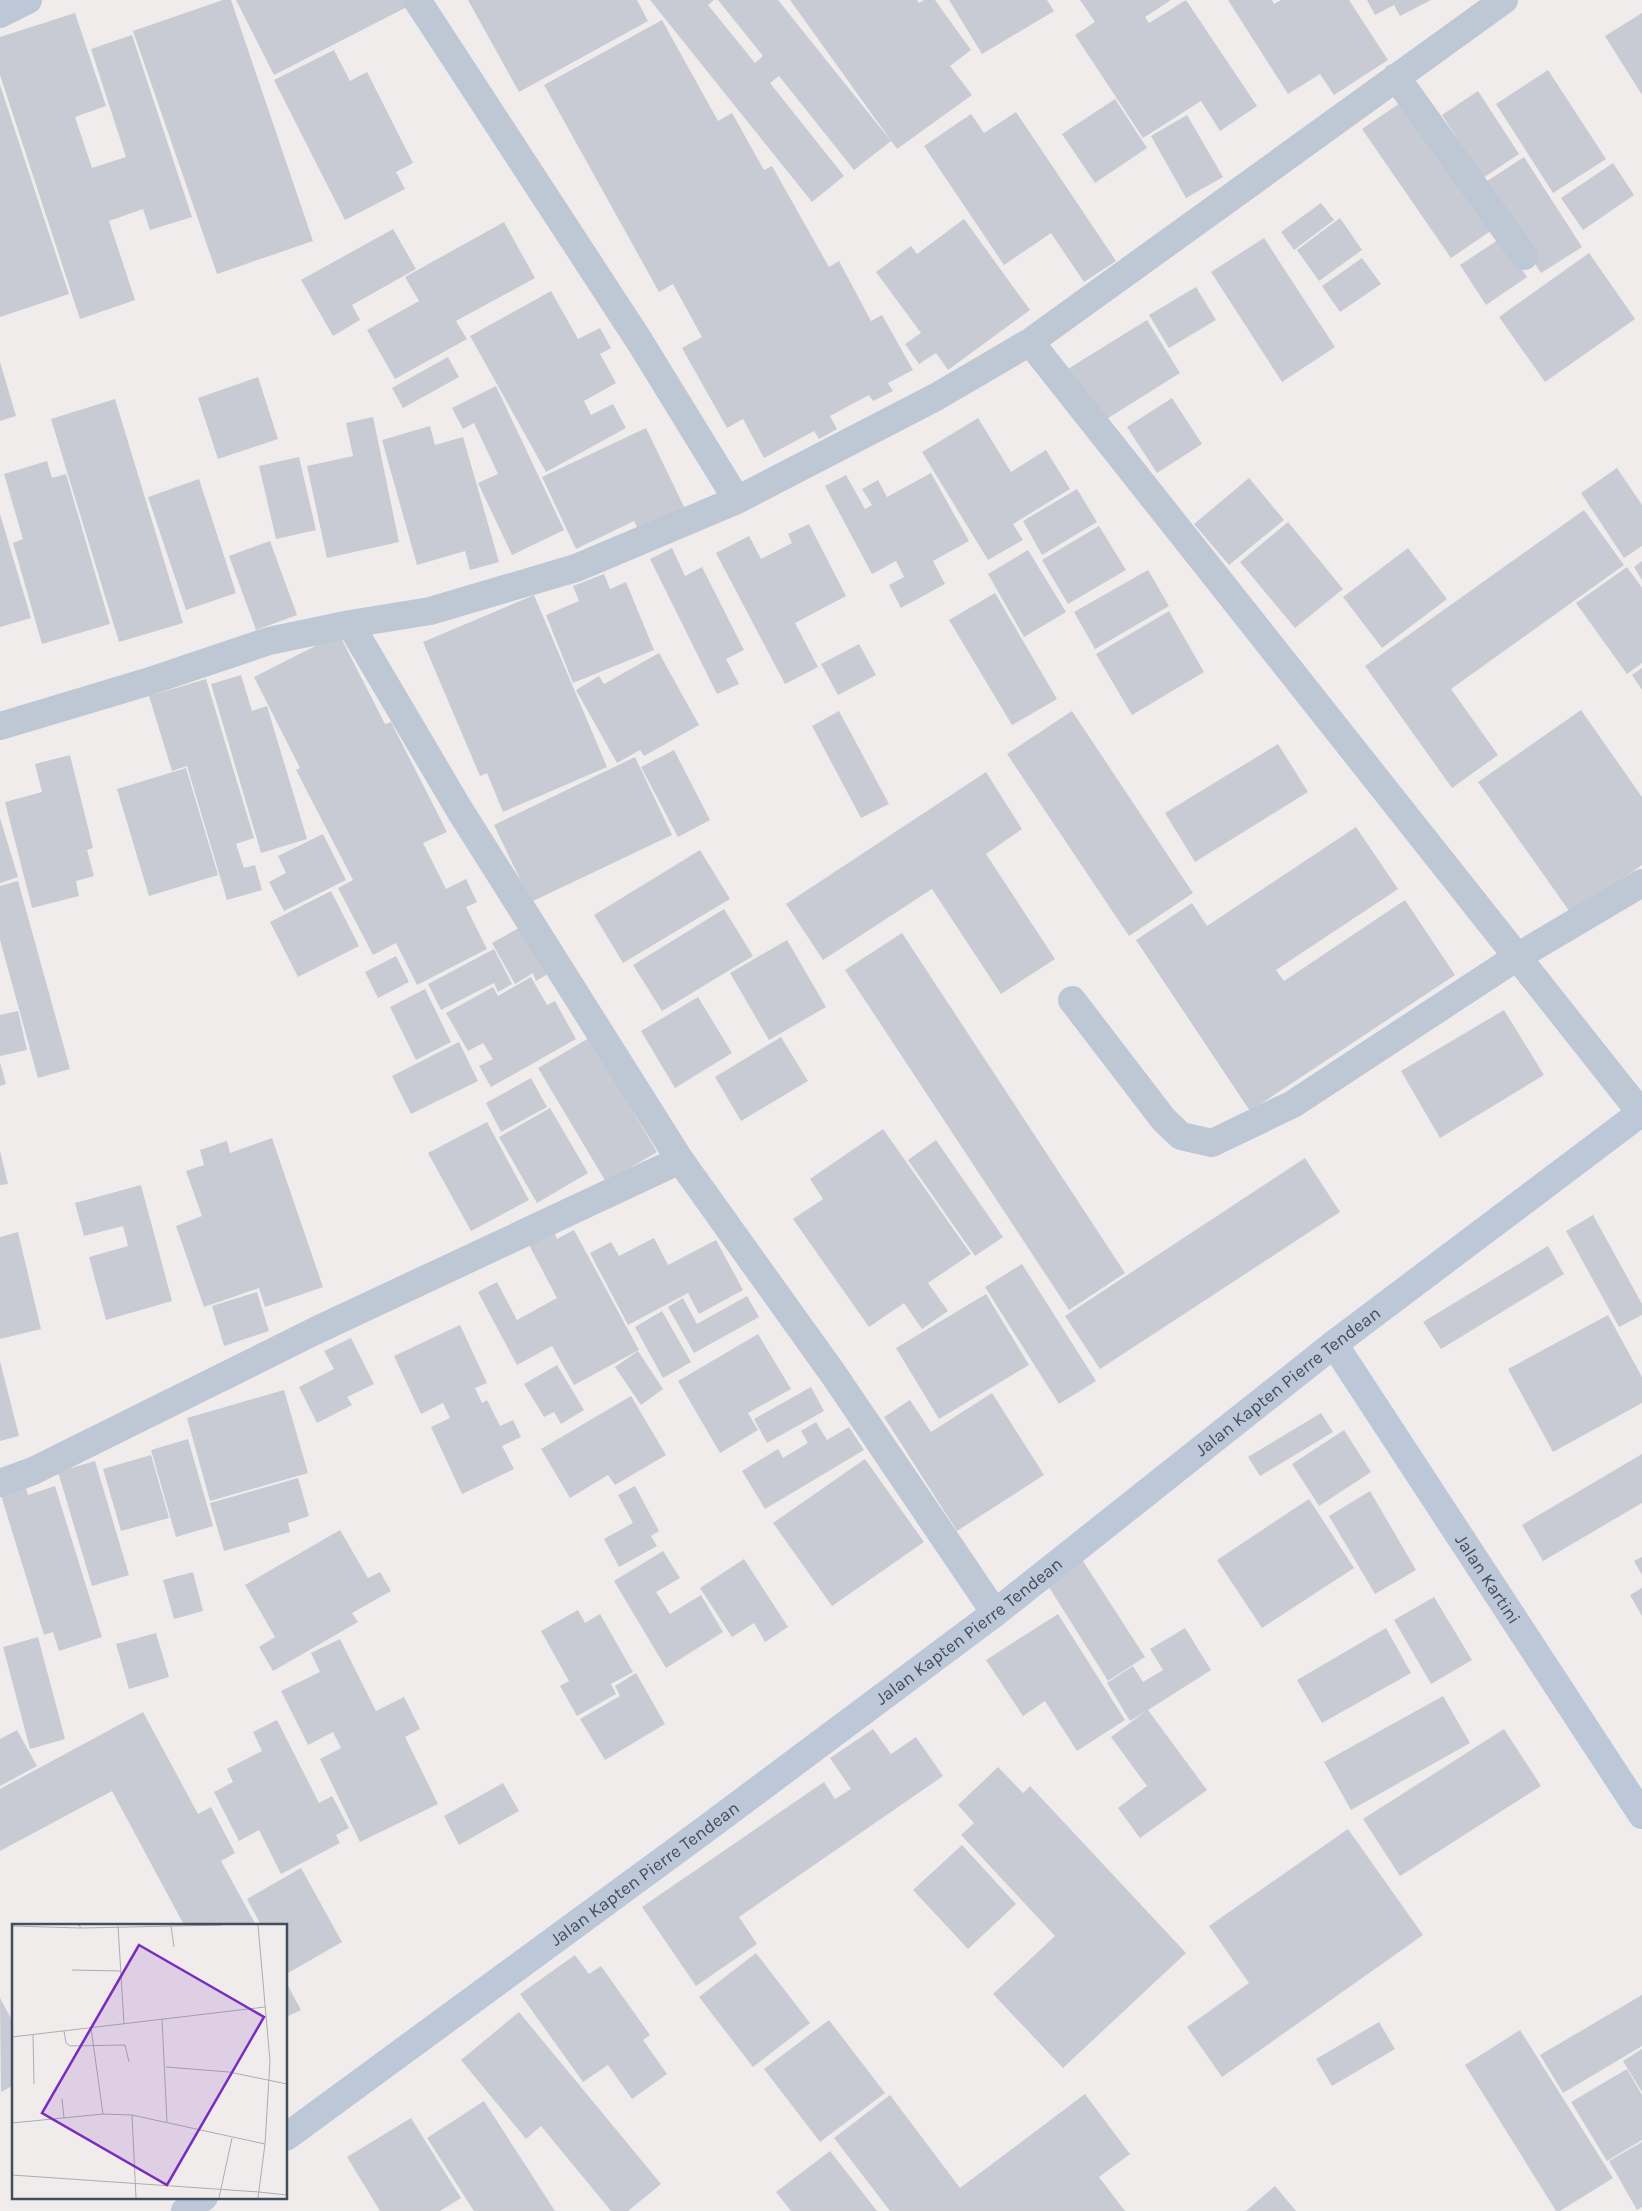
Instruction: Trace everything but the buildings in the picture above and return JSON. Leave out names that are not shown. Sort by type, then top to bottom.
[{"type":"main road","points":[[0,14],[28,0]]},
{"type":"main road","name":"Jalan Kapten Pierre Tendean","points":[[288,2136],[704,1831],[995,1614],[1334,1344],[1641,1113]]},
{"type":"main road","name":"Jalan Kartini","points":[[1334,1344],[1642,1815]]},
{"type":"main road","points":[[185,2211],[203,2198]]},
{"type":"street","points":[[417,0],[640,342],[738,500]]},
{"type":"street","points":[[0,726],[147,682],[269,641],[350,624],[430,611],[576,568],[738,500],[936,397],[1030,342],[1504,0]]},
{"type":"street","points":[[1396,77],[1524,256]]},
{"type":"street","points":[[1030,342],[1641,1113]]},
{"type":"street","points":[[350,624],[459,810],[680,1160],[834,1376],[995,1614]]},
{"type":"street","points":[[1072,1000],[1164,1120],[1180,1136],[1212,1143],[1293,1104],[1517,957],[1642,883]]},
{"type":"street","points":[[0,1483],[33,1471],[317,1330],[680,1160]]}]
